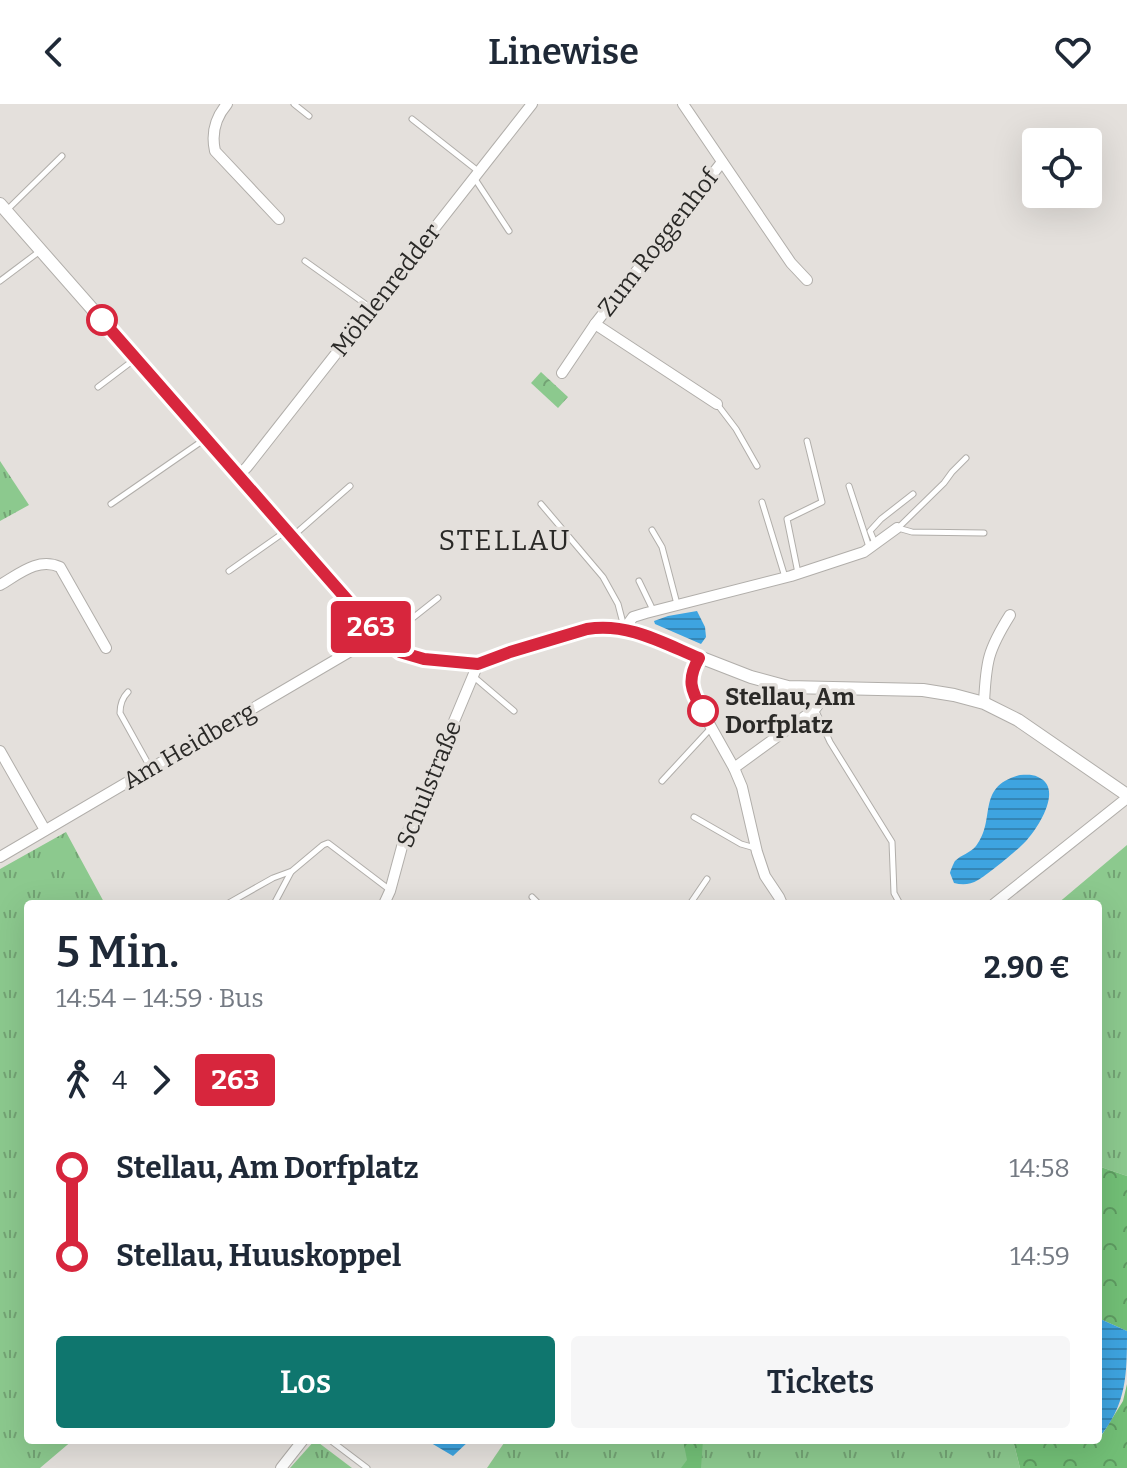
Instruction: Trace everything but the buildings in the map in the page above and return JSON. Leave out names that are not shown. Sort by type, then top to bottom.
[{"type":"street","points":[[210,104],[224,108],[215,122],[215,151],[279,219]]},
{"type":"street","name":"Möhlenredder","points":[[239,475],[532,104]]},
{"type":"street","points":[[683,104],[791,263],[807,280]]},
{"type":"street","name":"Zum Roggenhof","points":[[562,373],[595,324],[722,162]]},
{"type":"street","points":[[3,208],[381,638],[400,652],[476,670],[510,652],[587,629],[625,628],[751,677],[788,687],[923,690],[984,703],[1018,720],[1127,796],[999,900]]},
{"type":"street","name":"Zum Roggenhof","points":[[595,324],[717,404]]},
{"type":"street","points":[[625,628],[633,617],[786,578],[864,552],[897,528]]},
{"type":"street","points":[[0,585],[42,563],[60,567],[106,648]]},
{"type":"street","points":[[984,703],[987,663],[994,641],[1010,615]]},
{"type":"street","name":"Am Heidberg","points":[[0,857],[150,768],[381,638]]},
{"type":"street","points":[[699,658],[691,673],[693,695],[734,768],[765,876],[780,900]]},
{"type":"street","name":"Schulstraße","points":[[386,900],[403,843],[476,670]]},
{"type":"street","points":[[734,768],[815,709],[830,689]]},
{"type":"street","points":[[0,751],[45,830]]},
{"type":"street","points":[[281,1468],[300,1444]]},
{"type":"lane","points":[[294,104],[309,116]]},
{"type":"lane","points":[[412,119],[476,175],[509,231]]},
{"type":"lane","points":[[3,208],[62,156]]},
{"type":"lane","points":[[0,281],[41,251]]},
{"type":"lane","points":[[305,261],[371,309]]},
{"type":"lane","points":[[98,387],[136,359]]},
{"type":"lane","points":[[717,404],[736,429],[757,466]]},
{"type":"lane","points":[[111,504],[206,438]]},
{"type":"lane","points":[[798,574],[787,519],[822,502],[807,441]]},
{"type":"lane","points":[[897,528],[966,458]]},
{"type":"lane","points":[[229,571],[289,534],[350,486]]},
{"type":"lane","points":[[849,486],[872,546]]},
{"type":"lane","points":[[872,546],[870,531],[913,494]]},
{"type":"lane","points":[[762,502],[786,578]]},
{"type":"lane","points":[[541,504],[603,577],[618,604],[625,628]]},
{"type":"lane","points":[[897,528],[912,532],[984,533]]},
{"type":"lane","points":[[652,530],[662,547],[677,605]]},
{"type":"lane","points":[[639,581],[654,611]]},
{"type":"lane","points":[[381,638],[438,598]]},
{"type":"lane","points":[[476,670],[514,711]]},
{"type":"lane","points":[[128,692],[120,705],[120,713],[150,768]]},
{"type":"lane","points":[[815,709],[830,742],[892,842],[894,893],[898,900]]},
{"type":"lane","points":[[662,781],[712,727]]},
{"type":"lane","points":[[694,817],[741,844],[756,849]]},
{"type":"lane","points":[[234,900],[292,871],[328,843],[390,891]]},
{"type":"lane","points":[[276,900],[292,871]]},
{"type":"lane","points":[[693,900],[707,879]]},
{"type":"lane","points":[[532,897],[535,900]]},
{"type":"lane","points":[[335,1444],[367,1468]]},
{"type":"green space","points":[[541,372],[568,397],[558,408],[531,383]]},
{"type":"green space","points":[[0,461],[29,505],[0,521]]},
{"type":"green space","points":[[66,832],[103,900],[24,900],[24,1444],[68,1444],[40,1468],[0,1468],[0,869]]},
{"type":"green space","points":[[1127,845],[1127,1176],[1102,1167],[1102,900],[1062,900]]},
{"type":"green space","points":[[1102,1167],[1127,1176],[1127,1331],[1102,1320]]},
{"type":"green space","points":[[1127,1384],[1127,1468],[1020,1468],[1014,1444],[1102,1444],[1102,1435],[1123,1401]]},
{"type":"green space","points":[[311,1444],[320,1444],[352,1468],[290,1468]]},
{"type":"green space","points":[[503,1444],[1014,1444],[1020,1468],[487,1468]]},
{"type":"green space","points":[[684,1444],[703,1444],[701,1468],[681,1468],[687,1460]]},
{"type":"water","points":[[697,611],[705,627],[706,637],[701,644],[654,621],[668,616]]},
{"type":"water","points":[[1020,775],[1038,777],[1049,790],[1049,799],[1037,827],[1003,862],[975,882],[954,883],[950,873],[953,865],[976,846],[982,836],[997,787]]},
{"type":"water","points":[[1102,1320],[1127,1331],[1123,1388],[1102,1434]]},
{"type":"water","points":[[433,1444],[466,1444],[453,1456]]},
{"type":"bus line","name":"263","points":[[102,320],[378,635],[400,652],[424,659],[478,664],[587,629],[625,628],[699,658],[691,673],[693,695],[703,711]]},
{"type":"place","name":"Stellau, Am Dorfplatz","points":[[703,711]]},
{"type":"district","name":"STELLAU","points":[[505,540]]}]
